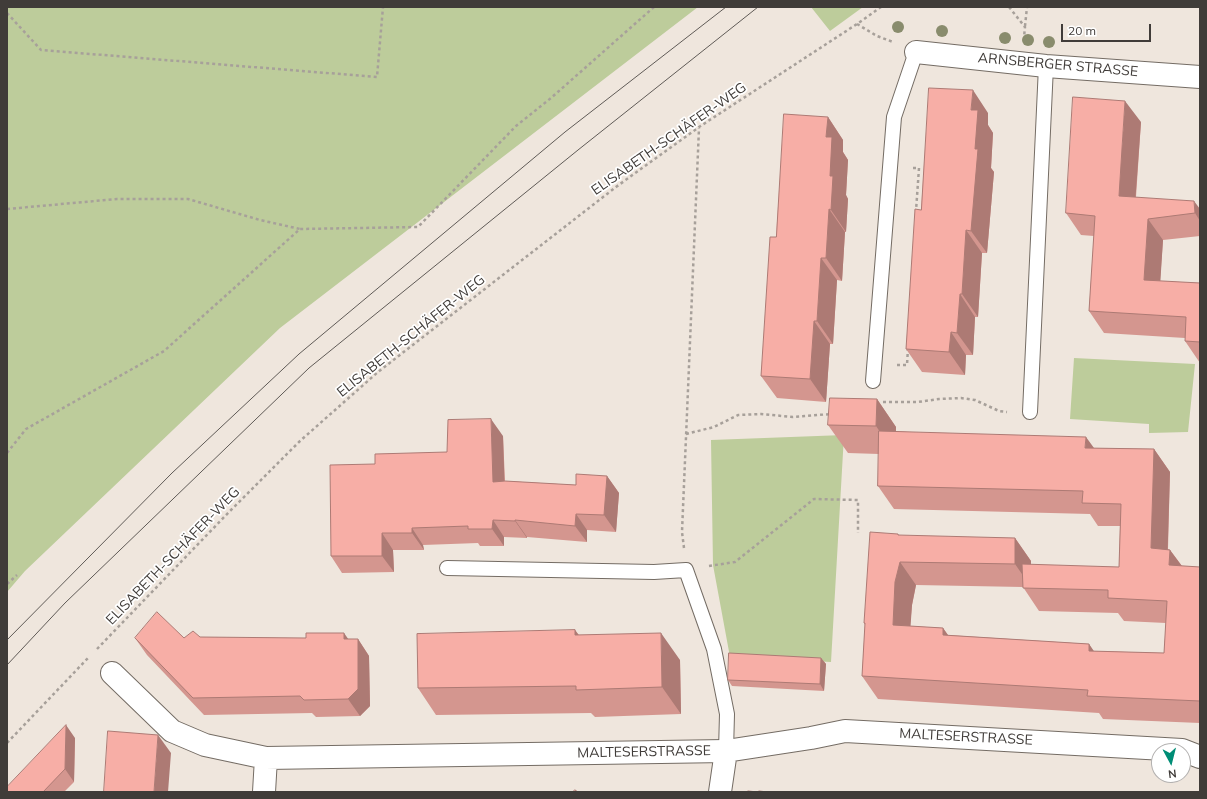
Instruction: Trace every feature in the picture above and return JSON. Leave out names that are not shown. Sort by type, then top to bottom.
[{"type":"street","name":"ARNSBERGER STRASSE","points":[[916,52],[1046,66],[1200,77]]},
{"type":"street","name":"MALTESERSTRASSE","points":[[112,673],[172,730],[205,745],[266,758],[726,751],[811,738],[845,730],[1182,750],[1200,757]]},
{"type":"street","points":[[720,792],[726,751]]},
{"type":"street","points":[[264,792],[266,758]]},
{"type":"lane","points":[[873,381],[894,117],[916,52]]},
{"type":"lane","points":[[1030,412],[1046,66]]},
{"type":"lane","points":[[447,568],[654,572],[686,570],[714,649],[727,714],[726,751]]},
{"type":"path","points":[[7,13],[41,50],[377,77],[383,7]]},
{"type":"path","points":[[7,209],[117,199],[188,199],[260,220],[300,229],[418,227],[516,126],[551,98],[654,7]]},
{"type":"path","name":"ELISABETH-SCHÄFER-WEG","points":[[97,649],[300,440],[378,372],[616,187],[699,127],[881,7]]},
{"type":"path","points":[[1009,7],[1014,13]]},
{"type":"path","points":[[1025,26],[1027,7]]},
{"type":"path","points":[[857,24],[877,36],[916,52]]},
{"type":"path","points":[[699,127],[682,532],[686,570],[735,562],[814,499],[858,500],[858,533]]},
{"type":"path","points":[[890,168],[924,168]]},
{"type":"path","points":[[916,216],[919,168]]},
{"type":"path","points":[[7,453],[26,429],[164,351],[300,229]]},
{"type":"path","points":[[874,363],[907,365],[908,342]]},
{"type":"path","points":[[873,381],[872,402],[918,402],[939,398],[961,398],[975,400],[999,411],[1030,412]]},
{"type":"path","points":[[686,434],[714,427],[738,415],[761,414],[793,417],[835,413]]},
{"type":"path","points":[[7,584],[17,576]]},
{"type":"path","points":[[7,743],[91,655]]},
{"type":"green space","points":[[7,7],[698,7],[280,328],[25,571],[7,592]]},
{"type":"green space","points":[[811,7],[863,7],[830,31]]},
{"type":"green space","points":[[1074,358],[1195,364],[1188,432],[1149,433],[1149,424],[1070,419]]},
{"type":"green space","points":[[844,435],[831,662],[730,657],[713,565],[711,440]]},
{"type":"building","points":[[929,88],[973,90],[971,110],[978,110],[975,149],[978,149],[971,231],[966,230],[962,294],[960,294],[957,333],[951,332],[949,352],[906,349],[915,209],[921,210]]},
{"type":"building","points":[[1073,97],[1125,101],[1119,196],[1194,201],[1195,213],[1148,219],[1144,280],[1200,283],[1200,342],[1185,341],[1186,317],[1089,311],[1095,216],[1066,213]]},
{"type":"building","points":[[784,114],[828,117],[826,137],[832,137],[830,176],[833,176],[831,210],[829,209],[826,258],[821,258],[817,321],[814,321],[810,379],[761,376],[770,237],[776,237]]},
{"type":"building","points":[[830,398],[877,399],[876,426],[828,425]]},
{"type":"building","points":[[491,419],[493,482],[505,481],[576,485],[576,474],[607,476],[604,515],[576,514],[575,526],[515,520],[493,520],[492,529],[468,529],[468,526],[412,528],[412,533],[382,533],[382,556],[331,556],[330,465],[375,464],[375,454],[447,452],[448,420]]},
{"type":"building","points":[[879,431],[1086,437],[1085,448],[1154,449],[1151,548],[1170,550],[1169,565],[1200,567],[1200,701],[1087,696],[1088,690],[862,676],[870,532],[898,535],[1015,538],[1015,564],[900,562],[895,582],[893,625],[943,628],[943,635],[1089,644],[1089,651],[1164,653],[1167,601],[1108,598],[1108,590],[1023,588],[1022,564],[1119,567],[1121,504],[1082,503],[1083,491],[878,486]]},
{"type":"building","points":[[157,612],[184,638],[193,631],[200,637],[306,638],[306,633],[344,633],[344,639],[358,639],[358,689],[348,699],[304,700],[300,696],[193,698],[135,638]]},
{"type":"building","points":[[575,630],[575,635],[661,633],[662,687],[576,690],[576,686],[418,688],[417,634]]},
{"type":"building","points":[[729,653],[821,658],[820,684],[728,680]]},
{"type":"building","points":[[66,725],[65,769],[43,792],[7,792],[7,787]]},
{"type":"building","points":[[108,731],[158,735],[154,792],[104,792]]},
{"type":"tram line","points":[[7,640],[172,473],[299,354],[565,132],[726,7]]},
{"type":"tram line","points":[[7,665],[65,603],[309,368],[578,150],[758,7]]}]
